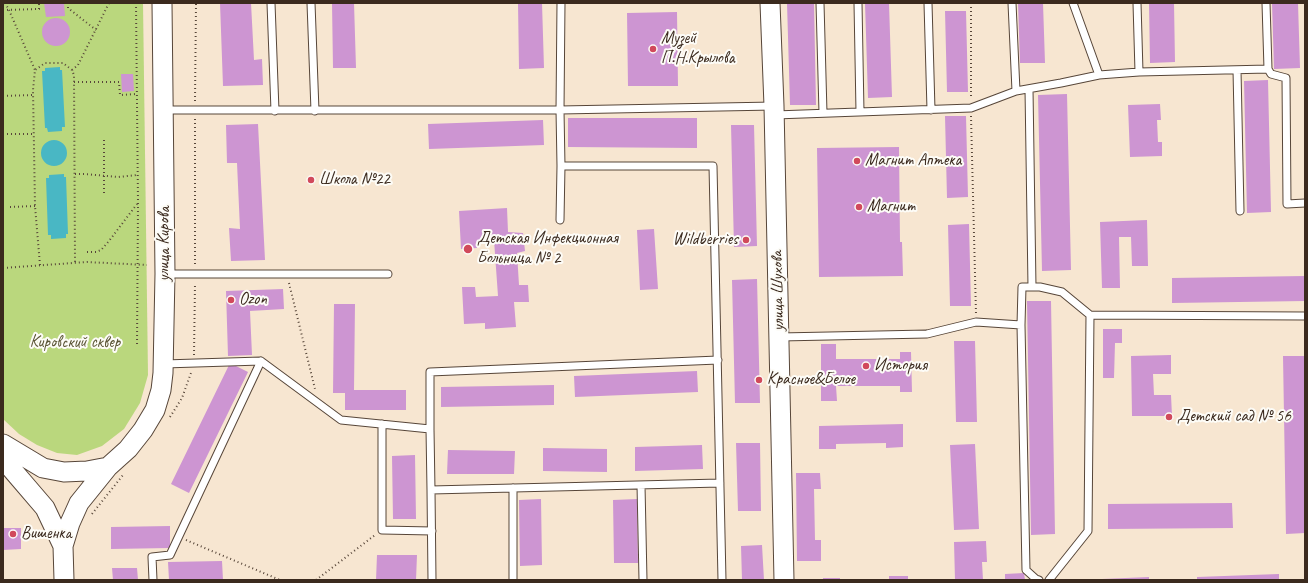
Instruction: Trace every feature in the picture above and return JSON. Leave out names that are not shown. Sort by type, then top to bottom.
[{"type":"main road","name":"улица Кирова","points":[[64,580],[63,546],[70,523],[79,503],[108,467],[128,449],[143,430],[155,410],[161,390],[165,274],[162,3]]},
{"type":"main road","name":"улица Шухова","points":[[770,3],[774,110],[784,580]]},
{"type":"main road","points":[[3,444],[43,468],[64,472],[87,471],[108,467]]},
{"type":"main road","name":"улица Кирова","points":[[3,459],[45,508],[63,546]]},
{"type":"lane","points":[[271,3],[275,111]]},
{"type":"lane","points":[[311,3],[315,111]]},
{"type":"lane","points":[[560,220],[561,3]]},
{"type":"lane","points":[[820,3],[823,113]]},
{"type":"lane","points":[[858,3],[860,112]]},
{"type":"lane","points":[[928,3],[931,110]]},
{"type":"lane","points":[[1012,3],[1016,91]]},
{"type":"lane","points":[[1073,3],[1100,75]]},
{"type":"lane","points":[[1137,3],[1139,72]]},
{"type":"lane","points":[[1266,3],[1268,69],[1271,74],[1286,78],[1286,204],[1305,203]]},
{"type":"lane","points":[[164,110],[774,110],[823,113],[931,110],[971,108],[1016,91],[1100,75],[1139,72],[1268,69]]},
{"type":"lane","points":[[1237,70],[1240,211]]},
{"type":"lane","points":[[1029,89],[1032,287]]},
{"type":"lane","points":[[561,166],[713,166],[722,580]]},
{"type":"lane","points":[[165,274],[388,274]]},
{"type":"lane","points":[[1039,580],[1026,570],[1021,325],[1022,286],[1040,287],[1062,292],[1090,315],[1305,316]]},
{"type":"lane","points":[[1050,580],[1088,531],[1090,315]]},
{"type":"lane","points":[[779,338],[927,334],[976,322],[1021,325]]},
{"type":"lane","points":[[432,580],[430,372],[718,360]]},
{"type":"lane","points":[[163,364],[261,361],[341,420],[430,429]]},
{"type":"lane","points":[[153,580],[152,557],[170,555],[261,361]]},
{"type":"lane","points":[[382,424],[382,530],[432,531]]},
{"type":"lane","points":[[432,490],[720,483]]},
{"type":"lane","points":[[641,485],[643,580]]},
{"type":"lane","points":[[512,488],[513,580]]},
{"type":"path","points":[[4,3],[10,10],[35,70],[33,95],[35,206],[40,265]]},
{"type":"path","points":[[3,10],[40,9],[39,3]]},
{"type":"path","points":[[68,3],[68,8],[96,30]]},
{"type":"path","points":[[72,70],[78,65],[109,3]]},
{"type":"path","points":[[136,3],[138,203],[137,347]]},
{"type":"path","points":[[971,3],[971,108],[976,322]]},
{"type":"path","points":[[35,70],[45,63],[63,63],[72,70],[74,75],[75,263]]},
{"type":"path","points":[[74,82],[119,82],[120,95],[137,94]]},
{"type":"path","points":[[3,96],[33,95]]},
{"type":"path","points":[[7,134],[34,134]]},
{"type":"path","points":[[104,139],[104,193]]},
{"type":"path","points":[[75,174],[118,177],[137,175]]},
{"type":"path","points":[[87,252],[96,252],[101,250],[138,203]]},
{"type":"path","points":[[10,207],[35,206]]},
{"type":"path","points":[[3,268],[87,262],[147,265]]},
{"type":"path","points":[[286,274],[318,403]]},
{"type":"path","points":[[316,580],[382,530]]},
{"type":"path","points":[[179,538],[280,580]]},
{"type":"green space","name":"Кировский сквер","points":[[3,3],[143,3],[148,375],[140,403],[124,429],[102,446],[77,455],[57,453],[37,445],[19,434],[3,419]]},
{"type":"water","points":[[60,67],[60,70],[62,70],[65,127],[62,127],[62,131],[48,132],[47,128],[45,128],[42,71],[45,71],[45,68]]},
{"type":"water","points":[[54,140],[63,144],[67,153],[63,162],[54,166],[45,162],[41,153],[45,144]]},
{"type":"water","points":[[64,174],[64,177],[66,177],[68,234],[66,234],[66,238],[51,239],[51,235],[48,235],[46,178],[49,178],[49,175]]},
{"type":"building","points":[[44,3],[64,3],[65,16],[46,17]]},
{"type":"building","points":[[220,3],[251,3],[254,60],[262,59],[263,85],[223,86]]},
{"type":"building","points":[[332,3],[354,3],[356,68],[333,68]]},
{"type":"building","points":[[518,3],[542,3],[544,68],[519,69]]},
{"type":"building","points":[[787,3],[814,3],[816,105],[790,105]]},
{"type":"building","points":[[865,3],[889,3],[892,97],[868,98]]},
{"type":"building","points":[[1018,3],[1043,3],[1045,63],[1020,63]]},
{"type":"building","points":[[1149,3],[1174,3],[1175,62],[1150,63]]},
{"type":"building","points":[[1272,3],[1298,3],[1300,68],[1274,69]]},
{"type":"building","points":[[945,11],[966,11],[968,92],[947,92]]},
{"type":"building","name":"Музей П.Н.Крылова","points":[[677,12],[678,86],[628,86],[627,13]]},
{"type":"building","points":[[56,18],[66,22],[70,32],[66,42],[56,46],[46,42],[42,32],[46,22]]},
{"type":"building","points":[[121,74],[133,74],[134,91],[122,92]]},
{"type":"building","points":[[1268,80],[1271,212],[1247,213],[1244,81]]},
{"type":"building","points":[[1067,94],[1071,270],[1042,271],[1038,95]]},
{"type":"building","points":[[1160,104],[1161,120],[1157,120],[1158,142],[1162,142],[1162,156],[1130,157],[1128,105]]},
{"type":"building","points":[[945,116],[966,116],[968,197],[947,198]]},
{"type":"building","points":[[568,118],[697,118],[697,148],[568,147]]},
{"type":"building","points":[[543,120],[544,145],[429,149],[428,124]]},
{"type":"building","points":[[258,124],[265,260],[231,261],[229,228],[240,229],[237,163],[227,163],[226,125]]},
{"type":"building","points":[[731,125],[754,125],[757,246],[734,247]]},
{"type":"building","name":"Магнит","points":[[899,147],[900,242],[902,242],[903,276],[819,277],[817,148]]},
{"type":"building","points":[[507,208],[508,232],[523,233],[525,251],[517,253],[519,285],[528,285],[529,302],[514,302],[516,327],[485,329],[485,323],[464,324],[462,287],[475,287],[476,297],[498,296],[494,240],[477,242],[477,248],[461,249],[459,211]]},
{"type":"building","points":[[1147,220],[1148,266],[1132,266],[1131,237],[1119,237],[1120,288],[1102,288],[1100,222]]},
{"type":"building","points":[[969,224],[971,306],[950,306],[948,225]]},
{"type":"building","points":[[654,229],[658,289],[640,290],[637,230]]},
{"type":"building","points":[[1305,276],[1305,301],[1172,303],[1172,278]]},
{"type":"building","points":[[757,279],[760,403],[735,403],[732,280]]},
{"type":"building","points":[[283,289],[284,309],[250,311],[252,355],[228,356],[226,291]]},
{"type":"building","points":[[1027,301],[1051,301],[1055,534],[1031,535]]},
{"type":"building","points":[[334,304],[355,304],[354,390],[406,390],[406,410],[345,410],[345,393],[333,393]]},
{"type":"building","points":[[1103,329],[1122,329],[1122,343],[1115,343],[1114,378],[1103,378]]},
{"type":"building","points":[[954,341],[975,341],[977,422],[956,422]]},
{"type":"building","name":"История","points":[[821,344],[836,344],[836,359],[900,359],[900,352],[911,352],[912,392],[900,392],[900,386],[836,386],[837,401],[821,401]]},
{"type":"building","points":[[1171,355],[1171,374],[1153,374],[1154,395],[1171,395],[1172,416],[1132,416],[1131,356]]},
{"type":"building","points":[[1283,356],[1305,356],[1305,533],[1286,534]]},
{"type":"building","points":[[230,363],[248,372],[189,493],[171,484]]},
{"type":"building","points":[[697,371],[698,392],[575,397],[574,376]]},
{"type":"building","points":[[554,385],[554,405],[441,407],[441,387]]},
{"type":"building","points":[[903,424],[903,447],[886,448],[886,443],[836,444],[836,449],[819,449],[819,426]]},
{"type":"building","points":[[736,443],[760,443],[761,511],[738,511]]},
{"type":"building","points":[[975,444],[979,529],[954,530],[950,445]]},
{"type":"building","points":[[702,445],[703,469],[635,471],[635,447]]},
{"type":"building","points":[[543,448],[607,449],[607,472],[543,471]]},
{"type":"building","points":[[448,450],[515,451],[514,474],[447,474]]},
{"type":"building","points":[[415,455],[416,519],[393,519],[392,456]]},
{"type":"building","points":[[796,473],[820,473],[821,489],[814,489],[815,540],[821,540],[821,561],[797,561]]},
{"type":"building","points":[[541,499],[542,565],[520,566],[519,500]]},
{"type":"building","points":[[637,499],[638,563],[614,563],[613,500]]},
{"type":"building","points":[[1232,503],[1233,528],[1108,529],[1108,504]]},
{"type":"building","points":[[170,526],[170,548],[111,549],[111,527]]},
{"type":"building","points":[[3,528],[21,528],[21,549],[3,550]]},
{"type":"building","points":[[986,541],[987,562],[982,562],[983,580],[955,580],[954,542]]},
{"type":"building","points":[[762,545],[764,580],[742,580],[741,546]]},
{"type":"building","points":[[377,555],[417,555],[416,580],[376,580]]},
{"type":"building","points":[[222,561],[223,580],[169,580],[168,562]]},
{"type":"building","points":[[112,568],[137,568],[138,580],[113,580]]},
{"type":"building","points":[[1024,573],[1025,580],[1005,580],[1005,574]]},
{"type":"building","points":[[1279,574],[1279,580],[1197,580],[1197,577]]},
{"type":"building","points":[[889,576],[908,576],[908,580],[889,580]]},
{"type":"building","points":[[1149,577],[1149,580],[1102,580],[1102,579]]},
{"type":"building","points":[[823,578],[840,578],[840,580],[823,580]]},
{"type":"place","name":"Музей П.Н.Крылова","points":[[653,49]]},
{"type":"place","name":"Магнит Аптека","points":[[857,161]]},
{"type":"place","name":"Школа №22","points":[[311,180]]},
{"type":"place","name":"Магнит","points":[[859,207]]},
{"type":"place","name":"Wildberries","points":[[746,240]]},
{"type":"place","name":"Детская Инфекционная Больница № 2","points":[[468,249]]},
{"type":"place","name":"Ozon","points":[[231,300]]},
{"type":"place","name":"История","points":[[866,366]]},
{"type":"place","name":"Красное&Белое","points":[[759,380]]},
{"type":"place","name":"Детский сад № 56","points":[[1169,417]]},
{"type":"place","name":"Вишенка","points":[[13,534]]}]
